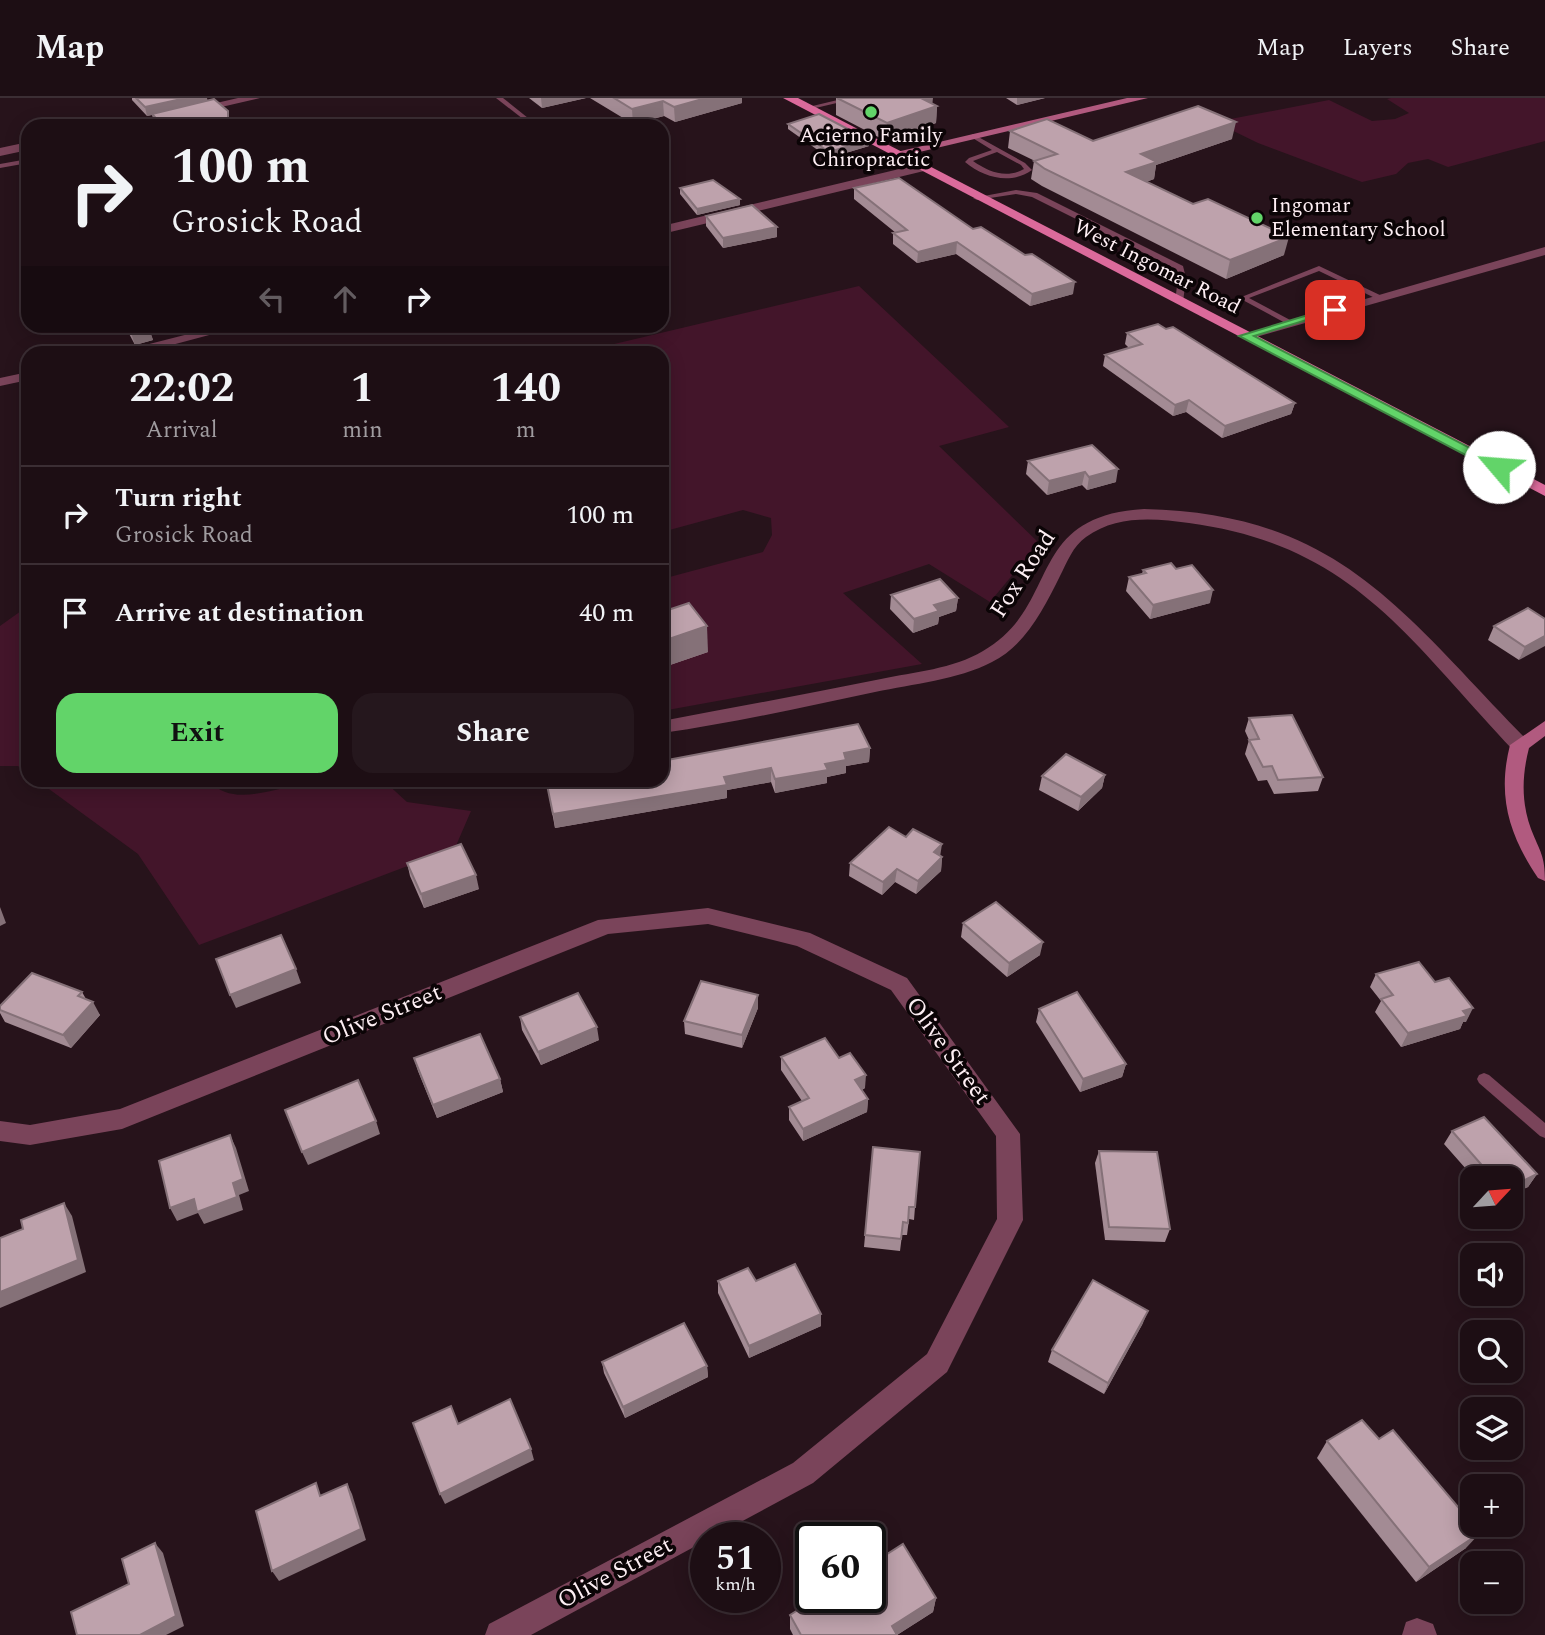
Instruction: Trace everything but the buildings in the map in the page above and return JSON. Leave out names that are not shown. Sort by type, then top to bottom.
[{"type":"main road","name":"West Ingomar Road","points":[[789,98],[1545,491]]},
{"type":"street","points":[[156,119],[254,98]]},
{"type":"street","points":[[894,154],[1142,98]]},
{"type":"street","points":[[0,152],[21,148]]},
{"type":"street","points":[[669,228],[920,168]]},
{"type":"street","points":[[1244,336],[1545,251]]},
{"type":"street","points":[[151,346],[206,333]]},
{"type":"street","points":[[0,382],[21,378]]},
{"type":"street","name":"Fox Road","points":[[669,726],[859,690],[950,669],[988,656],[1012,637],[1027,619],[1064,552],[1078,534],[1097,523],[1140,514],[1204,519],[1256,531],[1304,550],[1352,577],[1409,628],[1520,746]]},
{"type":"street","points":[[1545,727],[1520,746],[1511,788],[1522,836],[1545,873]]},
{"type":"street","name":"Olive Street","points":[[0,1132],[30,1135],[122,1119],[606,926],[708,916],[802,939],[899,984],[1008,1133],[1010,1220],[937,1363],[803,1473],[500,1635]]},
{"type":"lane","points":[[499,98],[526,118]]},
{"type":"lane","points":[[807,108],[854,98]]},
{"type":"lane","points":[[973,136],[998,150],[1023,164],[1028,170],[1010,178],[998,177],[969,162],[998,150]]},
{"type":"lane","points":[[0,166],[21,162]]},
{"type":"lane","points":[[977,198],[1016,192],[1034,195],[1180,268],[1182,278],[1179,302]]},
{"type":"lane","points":[[1289,323],[1243,298],[1319,268],[1380,298]]},
{"type":"lane","points":[[1485,1079],[1545,1132]]},
{"type":"shaded area","points":[[1545,98],[1545,141],[1448,167],[1428,159],[1408,163],[1396,174],[1362,182],[1258,143],[1215,122],[1329,100],[1372,121],[1395,119],[1409,113],[1387,99]]},
{"type":"shaded area","points":[[859,286],[1009,427],[939,446],[1039,543],[990,602],[929,564],[843,593],[922,664],[669,710],[669,577],[763,552],[772,535],[771,518],[743,510],[669,530],[669,346],[606,346]]},
{"type":"shaded area","points":[[21,611],[21,768],[0,766],[0,626]]},
{"type":"shaded area","points":[[46,787],[218,787],[232,794],[245,795],[286,787],[391,787],[407,802],[471,811],[455,848],[199,945],[138,854]]},
{"type":"place","name":"Acierno Family Chiropractic","points":[[871,112]]},
{"type":"place","name":"Ingomar Elementary School","points":[[1257,218]]},
{"type":"route","points":[[1335,310],[1244,336],[1499,467]]}]
